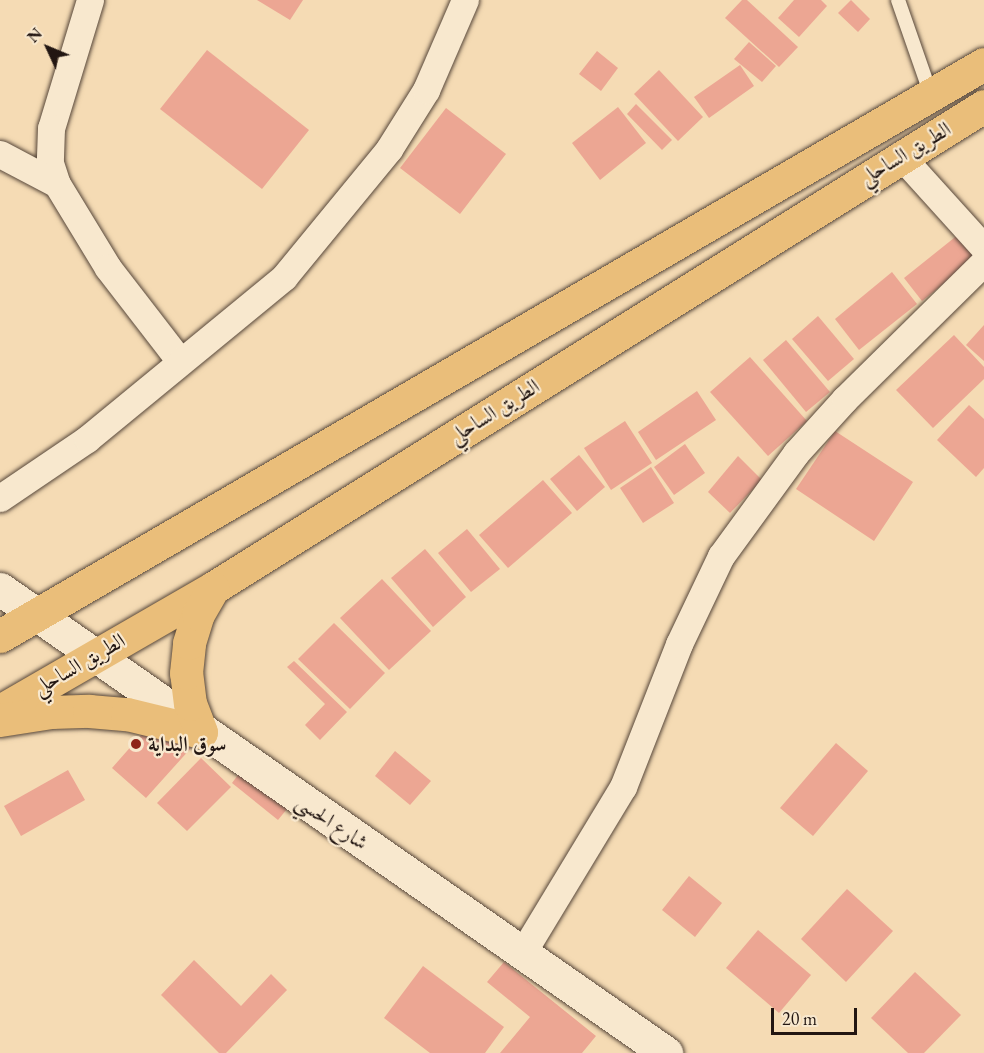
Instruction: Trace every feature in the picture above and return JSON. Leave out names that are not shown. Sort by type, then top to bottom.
[{"type":"highway","name":"الطريق الساحلي","points":[[0,636],[984,64]]},
{"type":"highway","name":"الطريق الساحلي","points":[[0,711],[94,654],[213,588],[900,155],[984,106]]},
{"type":"highway","points":[[201,732],[190,704],[187,663],[198,614],[213,588]]},
{"type":"highway","points":[[0,720],[51,712],[89,711],[127,714],[201,732]]},
{"type":"street","points":[[90,0],[51,128],[50,163],[57,184],[108,268],[179,360]]},
{"type":"street","points":[[0,498],[87,439],[179,360],[284,277],[389,149],[426,90],[465,0]]},
{"type":"street","points":[[0,154],[57,184]]},
{"type":"street","points":[[900,155],[984,248]]},
{"type":"street","points":[[523,952],[623,787],[679,644],[721,556],[796,453],[838,407],[984,262]]},
{"type":"street","name":"شارع الحسي","points":[[0,589],[201,732],[523,952],[666,1053]]},
{"type":"lane","points":[[898,0],[931,95]]},
{"type":"building","points":[[257,0],[303,0],[290,20]]},
{"type":"building","points":[[742,0],[747,0],[798,47],[779,67],[725,18]]},
{"type":"building","points":[[794,0],[821,0],[827,6],[799,37],[778,18]]},
{"type":"building","points":[[851,0],[870,19],[858,32],[838,13]]},
{"type":"building","points":[[749,42],[776,66],[762,82],[734,59]]},
{"type":"building","points":[[207,50],[309,130],[262,189],[160,109]]},
{"type":"building","points":[[597,51],[618,68],[601,91],[579,74]]},
{"type":"building","points":[[740,65],[754,86],[709,118],[694,97]]},
{"type":"building","points":[[659,70],[703,117],[678,141],[634,94]]},
{"type":"building","points":[[636,104],[672,140],[662,150],[627,114]]},
{"type":"building","points":[[618,107],[646,143],[600,180],[572,143]]},
{"type":"building","points":[[446,108],[506,154],[460,214],[400,168]]},
{"type":"building","points":[[959,234],[977,257],[922,301],[904,278]]},
{"type":"building","points":[[892,272],[917,304],[859,350],[835,319]]},
{"type":"building","points":[[818,316],[854,359],[828,381],[792,339]]},
{"type":"building","points":[[984,325],[984,361],[966,345]]},
{"type":"building","points":[[954,335],[984,367],[984,379],[933,428],[896,390]]},
{"type":"building","points":[[786,340],[830,392],[806,412],[763,360]]},
{"type":"building","points":[[750,357],[807,421],[768,456],[710,392]]},
{"type":"building","points":[[697,391],[716,420],[656,460],[638,432]]},
{"type":"building","points":[[969,405],[984,419],[984,468],[976,477],[937,440]]},
{"type":"building","points":[[625,421],[652,463],[611,490],[584,448]]},
{"type":"building","points":[[835,431],[913,482],[874,541],[796,489]]},
{"type":"building","points":[[685,444],[705,473],[674,495],[654,467]]},
{"type":"building","points":[[579,455],[605,487],[577,511],[550,479]]},
{"type":"building","points":[[738,456],[762,480],[730,513],[708,492]]},
{"type":"building","points":[[651,467],[674,503],[643,523],[620,488]]},
{"type":"building","points":[[543,480],[572,513],[508,568],[479,535]]},
{"type":"building","points":[[467,529],[500,569],[471,592],[438,553]]},
{"type":"building","points":[[425,549],[466,597],[433,627],[391,578]]},
{"type":"building","points":[[382,579],[431,631],[389,670],[340,618]]},
{"type":"building","points":[[334,623],[385,673],[350,709],[298,659]]},
{"type":"building","points":[[294,661],[347,712],[320,740],[305,725],[325,704],[287,667]]},
{"type":"building","points":[[149,726],[167,742],[176,733],[191,748],[146,798],[112,768]]},
{"type":"building","points":[[836,743],[868,771],[813,836],[780,808]]},
{"type":"building","points":[[395,751],[431,781],[410,805],[375,776]]},
{"type":"building","points":[[201,758],[231,787],[187,831],[157,803]]},
{"type":"building","points":[[244,767],[291,804],[278,820],[232,783]]},
{"type":"building","points":[[68,770],[85,800],[21,836],[4,806]]},
{"type":"building","points":[[689,876],[722,903],[695,937],[662,910]]},
{"type":"building","points":[[847,889],[893,931],[846,982],[801,939]]},
{"type":"building","points":[[758,930],[811,975],[779,1013],[726,968]]},
{"type":"building","points":[[194,960],[241,1006],[271,974],[287,990],[226,1053],[219,1053],[161,995]]},
{"type":"building","points":[[504,962],[596,1036],[582,1053],[500,1053],[530,1017],[487,982]]},
{"type":"building","points":[[423,966],[504,1027],[485,1053],[430,1053],[384,1018]]},
{"type":"building","points":[[915,972],[961,1015],[924,1053],[908,1053],[871,1018]]},
{"type":"place","name":"سوق البداية","points":[[136,744]]}]
